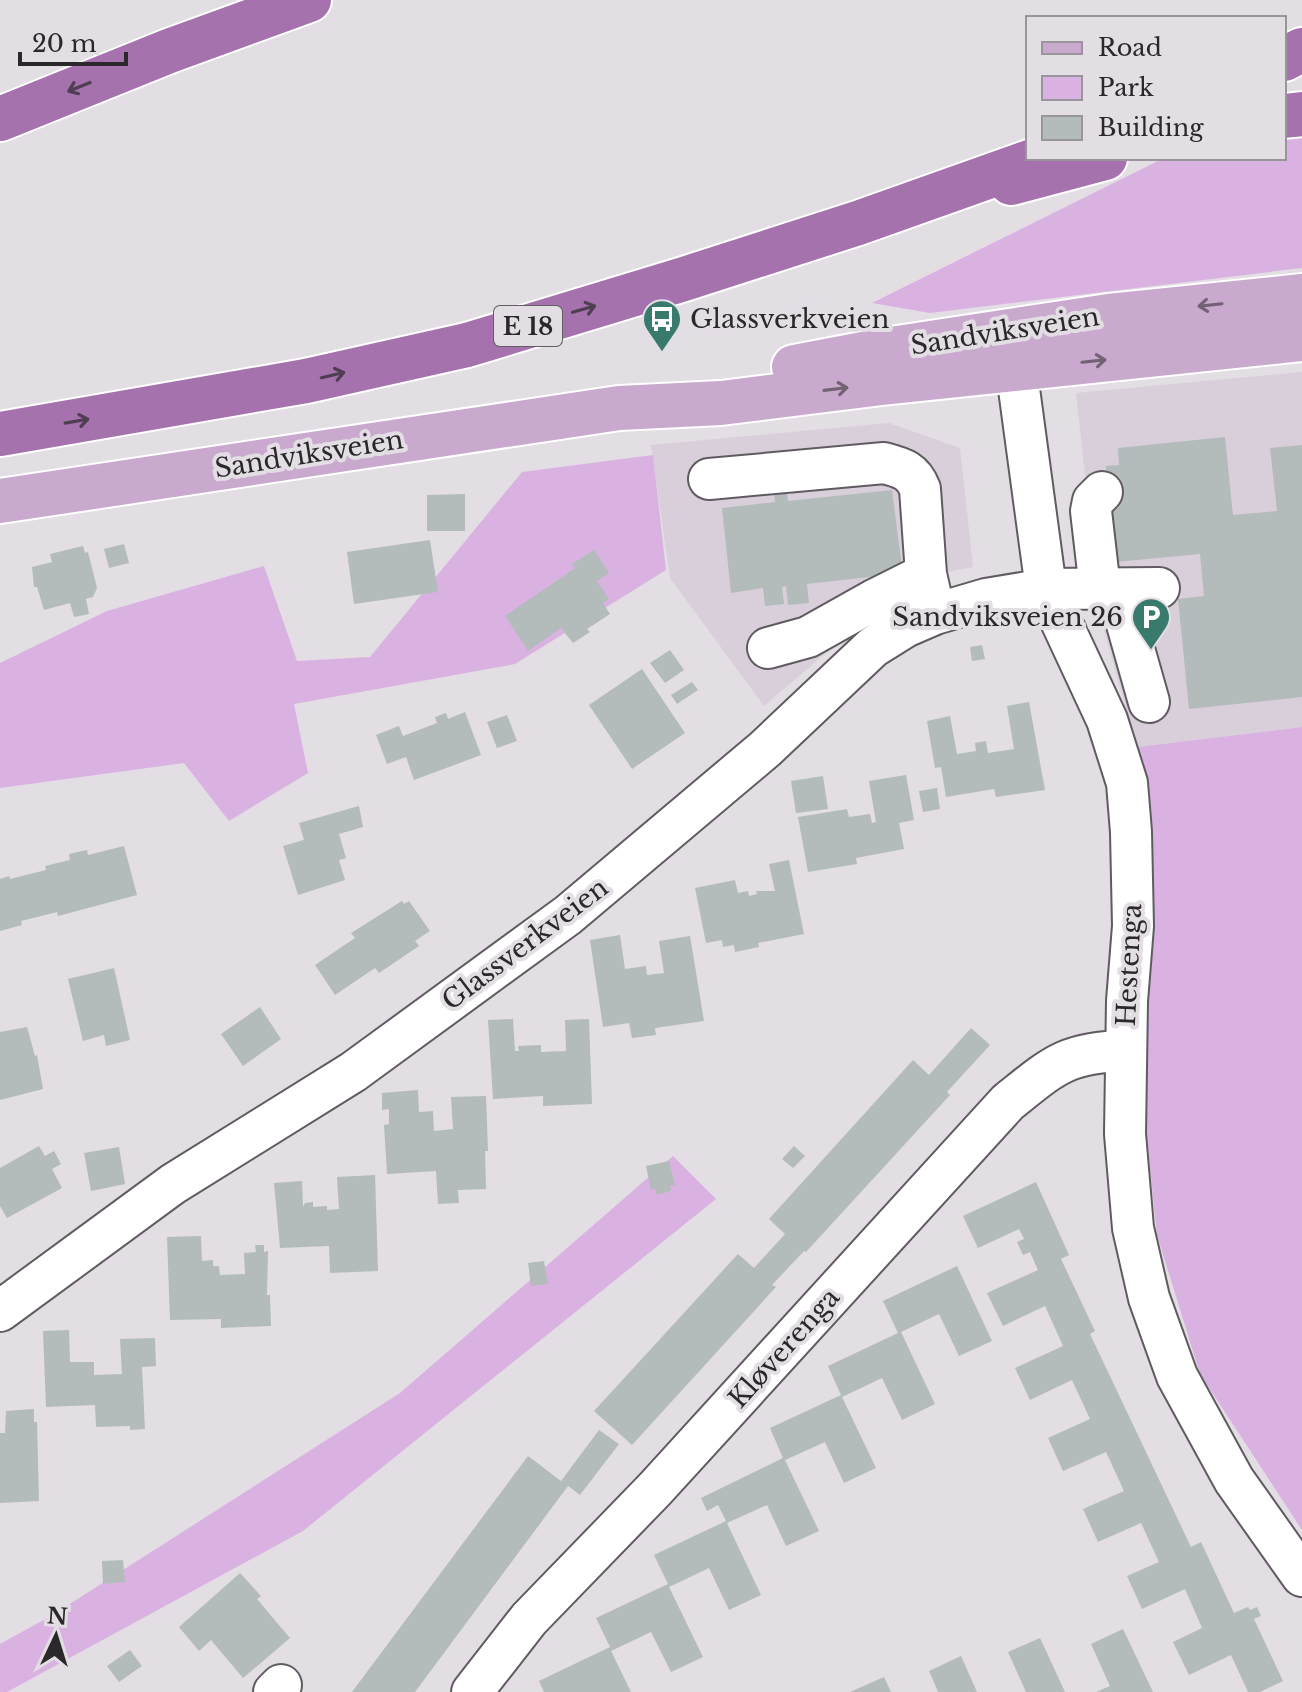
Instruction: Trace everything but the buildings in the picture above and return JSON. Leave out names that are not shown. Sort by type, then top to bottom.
[{"type":"highway","points":[[0,119],[309,0]]},
{"type":"highway","name":"E 18","points":[[0,434],[306,381],[467,345],[858,223],[1035,160]]},
{"type":"highway","name":"E 18","points":[[858,223],[1097,160]]},
{"type":"main road","name":"Sandviksveien","points":[[1014,349],[1109,316],[1302,296]]},
{"type":"main road","name":"Sandviksveien","points":[[0,501],[619,408],[715,382],[878,351],[1302,339]]},
{"type":"street","name":"Hestenga","points":[[1014,349],[1046,589],[1107,720],[1127,783],[1133,926],[1125,1134],[1133,1228],[1149,1298],[1177,1376],[1234,1480],[1302,1576]]},
{"type":"street","points":[[709,479],[884,463],[904,468],[915,478],[920,489],[926,574],[935,614]]},
{"type":"street","points":[[1102,492],[1093,501],[1091,511],[1109,589],[1149,702]]},
{"type":"street","points":[[768,648],[808,637],[926,574]]},
{"type":"street","name":"Glassverkveien","points":[[0,1311],[173,1184],[353,1072],[568,915],[765,749],[873,647],[905,627],[935,614],[986,599],[1046,589],[1159,588]]},
{"type":"street","name":"Kløverenga","points":[[472,1692],[529,1619],[655,1489],[1008,1102],[1053,1066],[1091,1052],[1126,1051]]},
{"type":"shaded area","points":[[1302,372],[1302,727],[1137,747],[1101,620],[1076,393]]},
{"type":"shaded area","points":[[889,423],[960,448],[973,567],[947,572],[855,628],[764,706],[670,578],[651,445]]},
{"type":"green space","points":[[1302,90],[1302,268],[930,313],[872,303],[1160,160],[1286,160],[1286,98]]},
{"type":"green space","points":[[653,455],[666,570],[515,664],[294,704],[308,773],[229,821],[184,763],[0,788],[0,663],[107,611],[264,566],[297,661],[370,657],[522,472]]},
{"type":"green space","points":[[1302,727],[1302,1530],[1200,1374],[1157,1235],[1146,1130],[1137,747]]},
{"type":"green space","points":[[673,1156],[716,1199],[303,1531],[7,1692],[0,1692],[0,1644],[51,1616],[400,1393]]},
{"type":"place","name":"Glassverkveien","points":[[662,353]]},
{"type":"place","name":"Sandviksveien 26","points":[[1151,651]]}]
